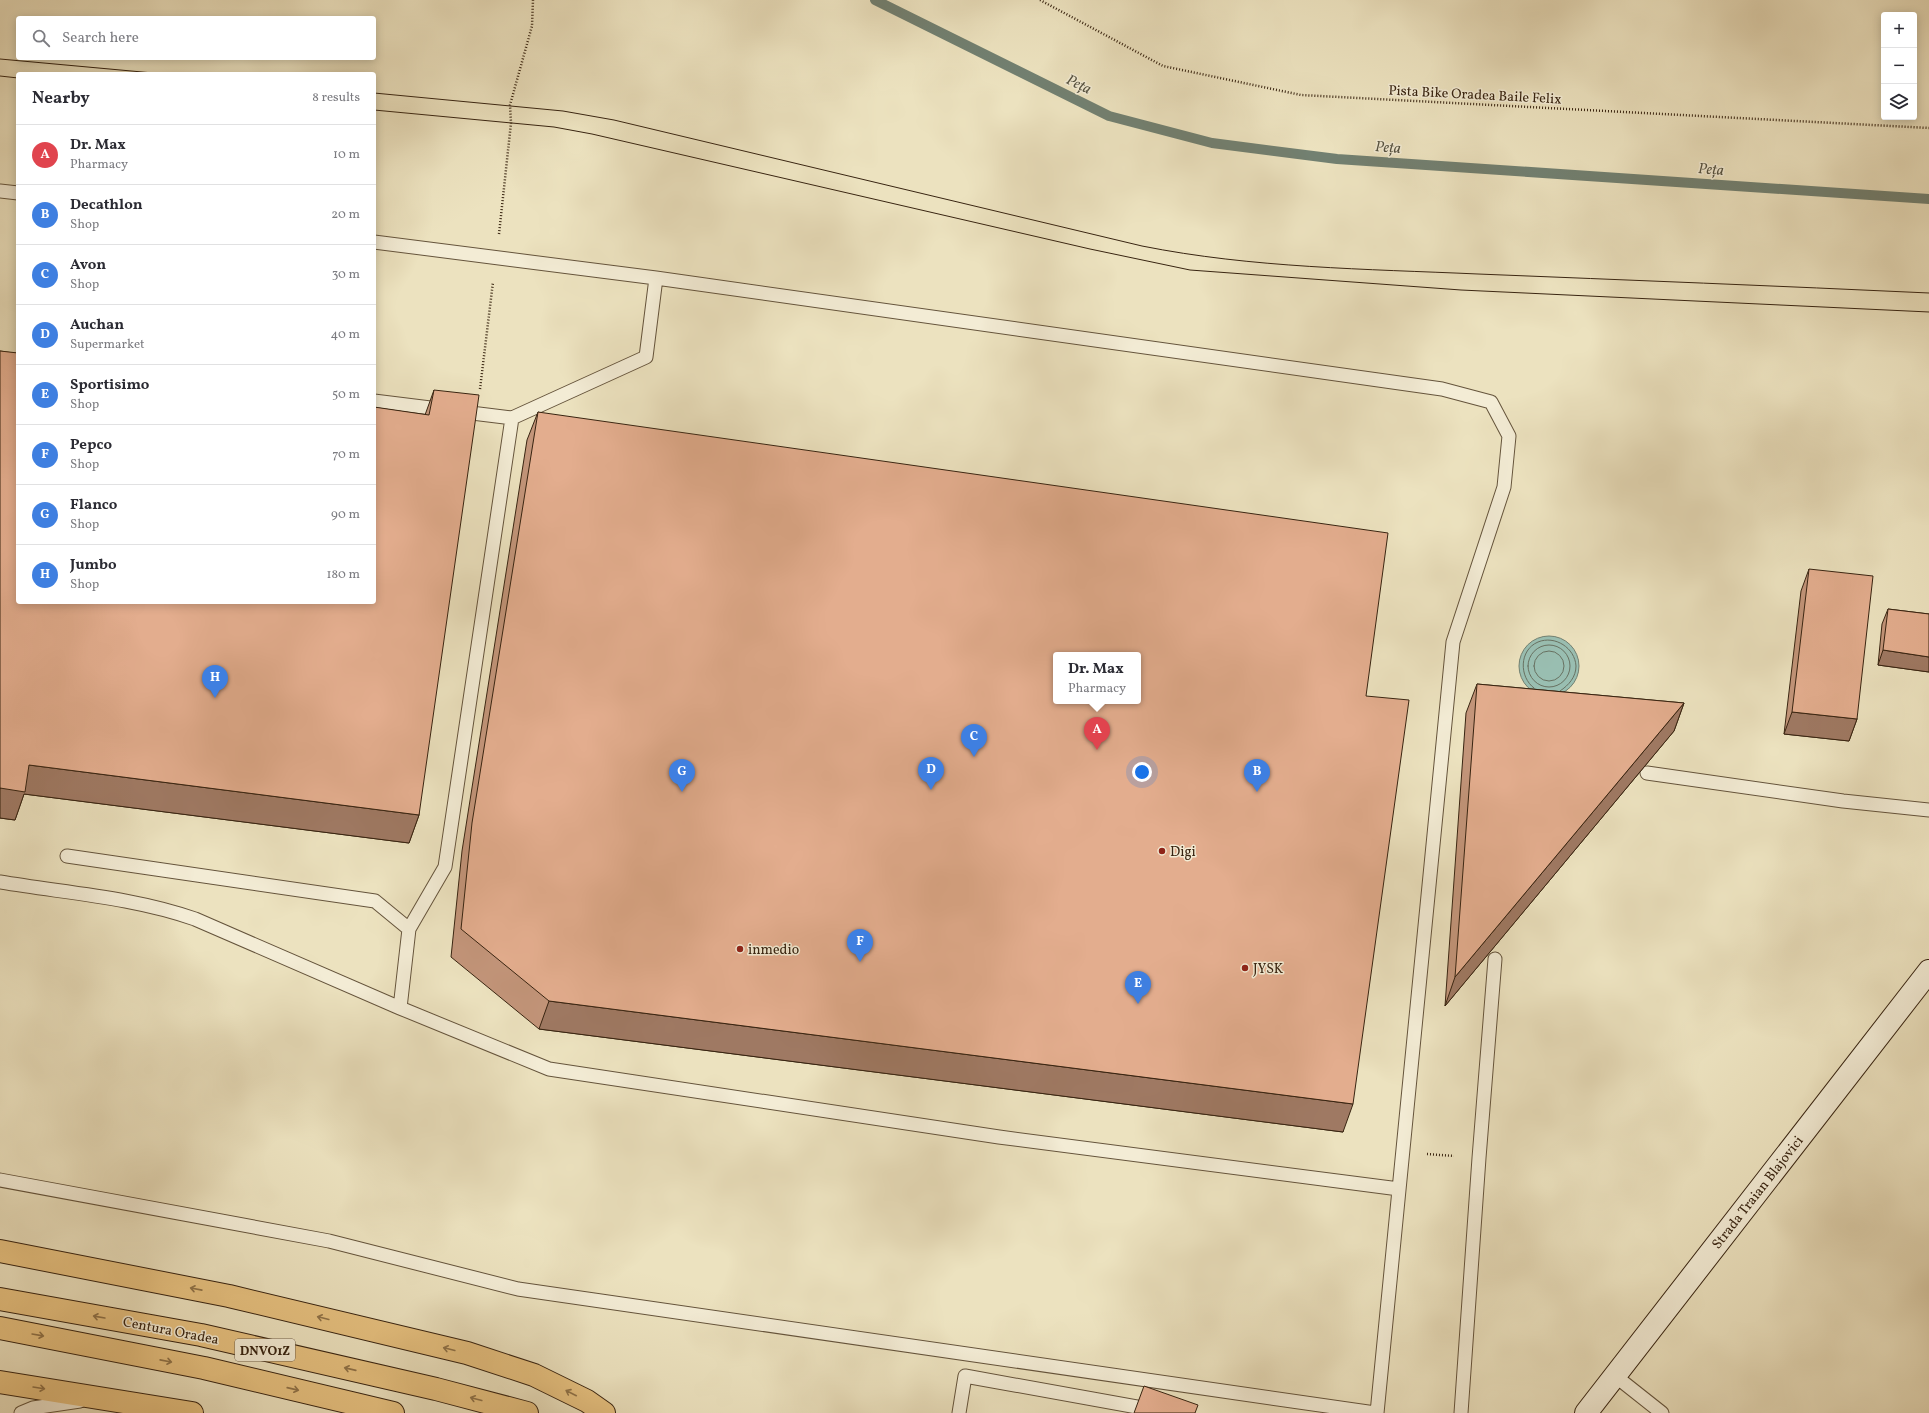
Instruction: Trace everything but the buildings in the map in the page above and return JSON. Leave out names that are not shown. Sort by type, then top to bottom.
[{"type":"highway","points":[[0,1251],[229,1296],[467,1353],[534,1375],[587,1402],[604,1413]]},
{"type":"highway","name":"Centura Oradea","points":[[0,1299],[202,1335],[436,1388],[528,1413]]},
{"type":"highway","name":"DNVO1Z","points":[[0,1328],[204,1368],[393,1413]]},
{"type":"highway","points":[[0,1382],[192,1413]]},
{"type":"street","name":"Strada Traian Blajovici","points":[[1586,1413],[1929,971]]},
{"type":"lane","points":[[0,191],[16,193]]},
{"type":"lane","points":[[0,1180],[328,1241],[518,1289],[1376,1413],[1453,642],[1504,487],[1509,436],[1491,402],[1442,389],[656,278],[376,242]]},
{"type":"lane","points":[[376,401],[512,418],[646,357],[656,278]]},
{"type":"lane","points":[[400,1008],[409,930],[445,867],[512,418]]},
{"type":"lane","points":[[1647,773],[1828,798],[1929,810]]},
{"type":"lane","points":[[67,856],[376,901],[409,930]]},
{"type":"lane","points":[[0,882],[135,903],[170,910],[202,922],[400,1008],[549,1069],[999,1137],[1399,1189]]},
{"type":"lane","points":[[1461,1413],[1495,959]]},
{"type":"lane","points":[[959,1413],[968,1355]]},
{"type":"lane","points":[[1614,1375],[1662,1413]]},
{"type":"lane","points":[[965,1376],[1170,1413]]},
{"type":"lane","points":[[21,1413],[33,1408],[101,1398]]},
{"type":"path","points":[[477,414],[511,123],[510,105],[532,26],[533,0]]},
{"type":"path","name":"Pista Bike Oradea Baile Felix","points":[[1040,0],[1163,66],[1301,95],[1929,128]]},
{"type":"path","points":[[1403,1152],[1479,1158]]},
{"type":"water","points":[[1543,636],[1555,636],[1566,641],[1574,649],[1579,660],[1577,678],[1566,691],[1555,696],[1543,696],[1532,691],[1524,683],[1519,672],[1519,660],[1524,649],[1532,641]]},
{"type":"waterway","name":"Peța","points":[[875,0],[1109,116],[1212,143],[1337,159],[1929,199]]},
{"type":"tram line","points":[[0,59],[142,72]]},
{"type":"tram line","points":[[0,76],[16,78]]},
{"type":"tram line","points":[[376,93],[563,111],[614,120],[1142,246],[1225,259],[1351,269],[1929,293]]},
{"type":"tram line","points":[[376,110],[554,127],[592,134],[1090,249],[1190,270],[1461,290],[1929,312]]},
{"type":"place","name":"Jumbo","points":[[215,698]]},
{"type":"place","name":"Dr. Max","points":[[1097,750]]},
{"type":"place","name":"Avon","points":[[974,757]]},
{"type":"place","name":"Auchan","points":[[931,790]]},
{"type":"place","name":"Flanco","points":[[682,792]]},
{"type":"place","name":"Decathlon","points":[[1257,792]]},
{"type":"place","name":"Digi","points":[[1162,851]]},
{"type":"place","name":"inmedio","points":[[740,949]]},
{"type":"place","name":"Pepco","points":[[860,962]]},
{"type":"place","name":"JYSK","points":[[1245,968]]},
{"type":"place","name":"Sportisimo","points":[[1138,1004]]}]
